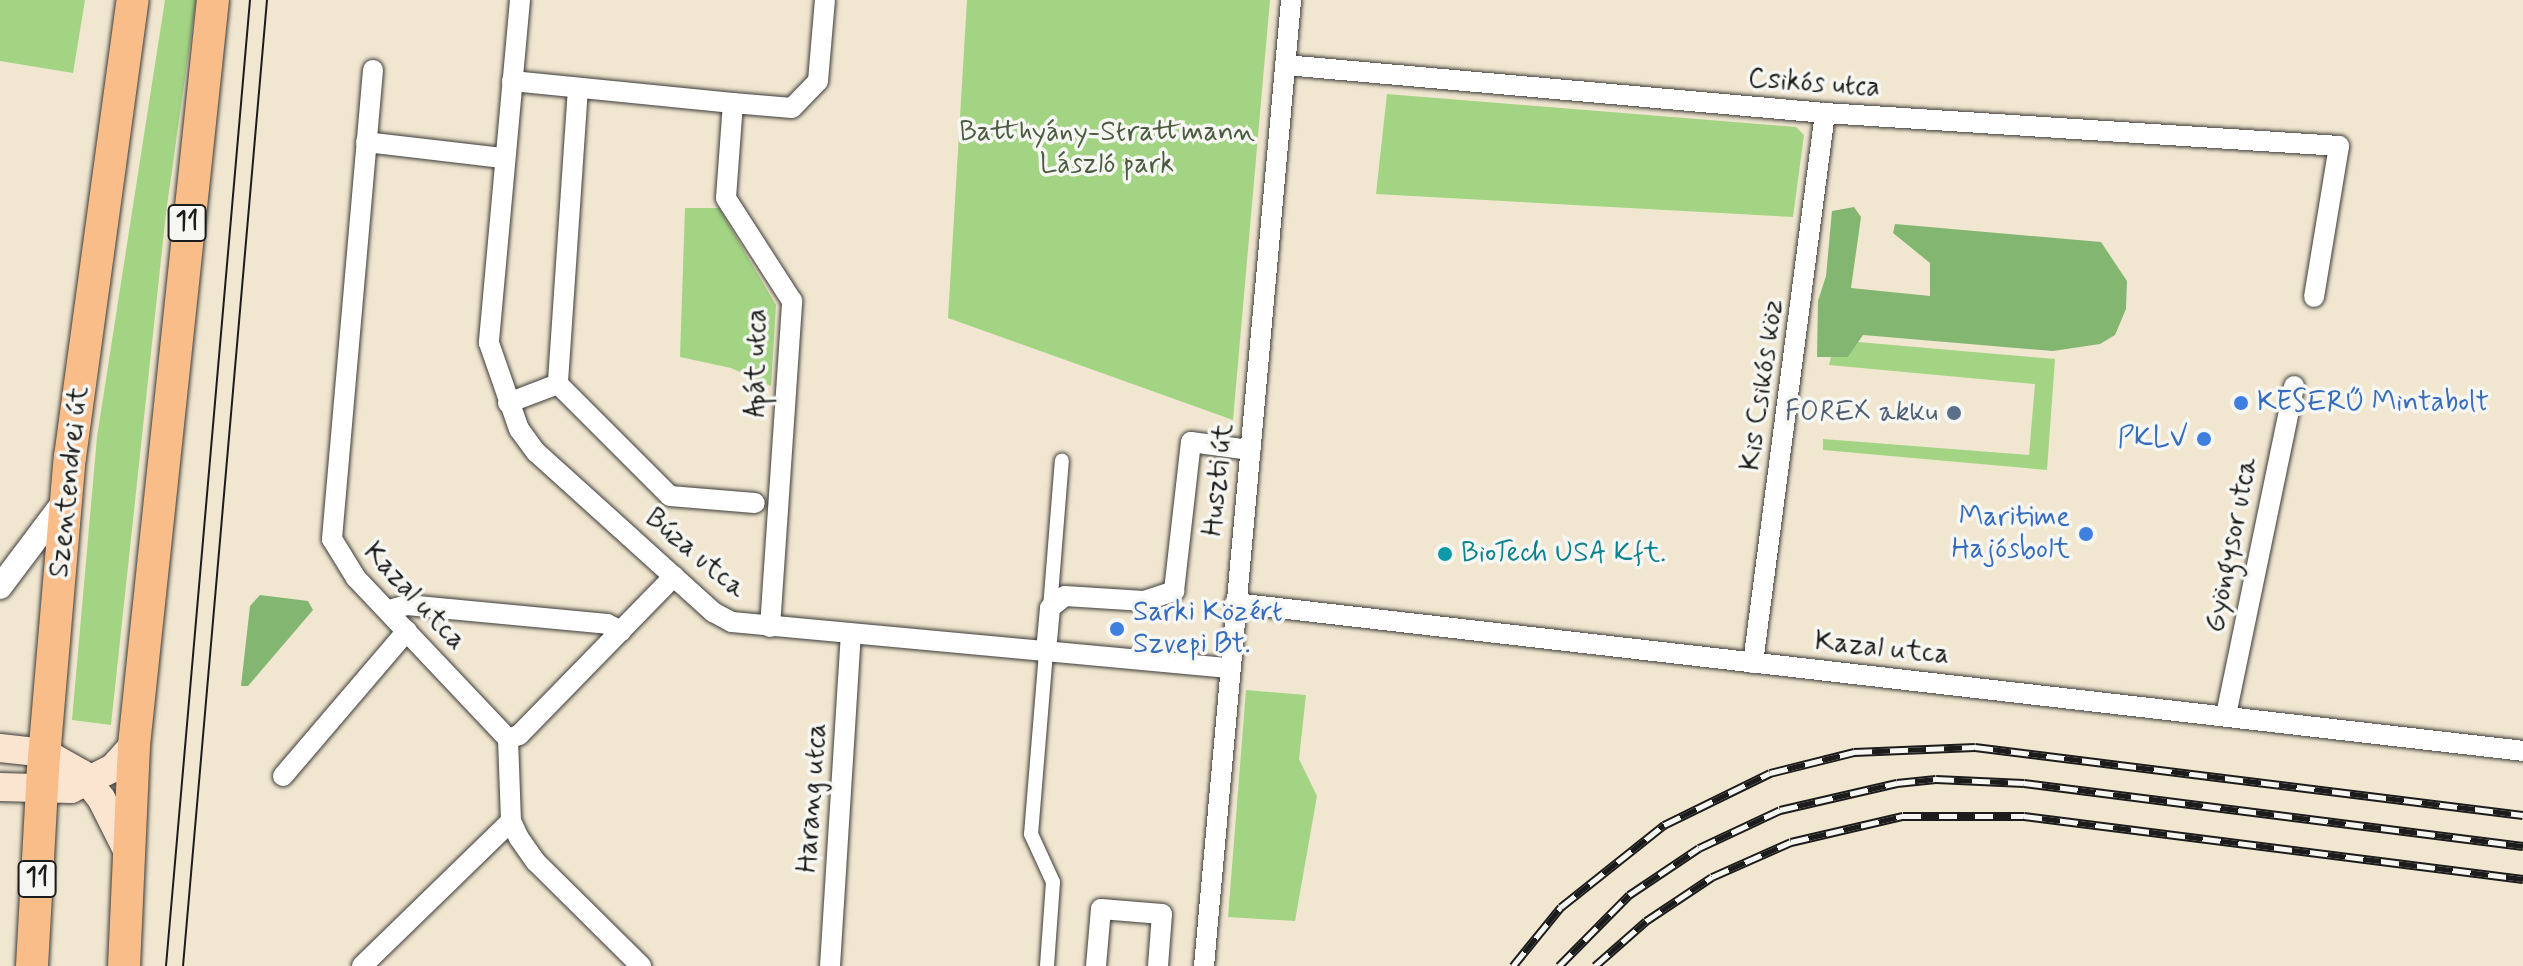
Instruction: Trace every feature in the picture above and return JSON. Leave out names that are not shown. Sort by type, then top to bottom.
[{"type":"main road","name":"Szentendrei út","points":[[32,966],[41,792],[67,496],[133,0]]},
{"type":"main road","name":"11","points":[[124,966],[126,848],[134,745],[213,0]]},
{"type":"main road","points":[[0,787],[41,792],[71,789],[113,768],[134,745]]},
{"type":"main road","points":[[0,748],[45,753],[87,780],[126,848]]},
{"type":"street","name":"Búza utca","points":[[520,0],[503,158],[489,343],[508,403],[536,452],[723,618],[770,627],[1229,668]]},
{"type":"street","points":[[512,81],[792,108],[818,81],[825,0]]},
{"type":"street","name":"Huszti út","points":[[1204,966],[1291,0]]},
{"type":"street","name":"Csikós utca","points":[[1285,65],[1825,113],[2339,146],[2314,297]]},
{"type":"street","name":"Kazal utca","points":[[373,70],[330,520],[338,555],[508,739]]},
{"type":"street","points":[[578,88],[558,384],[670,496],[755,503]]},
{"type":"street","name":"Apát utca","points":[[733,103],[726,198],[792,301],[770,627]]},
{"type":"street","name":"Kis Csikós köz","points":[[1753,663],[1825,113]]},
{"type":"street","points":[[366,142],[503,158]]},
{"type":"street","points":[[508,403],[558,384]]},
{"type":"street","name":"Gyöngysor utca","points":[[2226,715],[2294,386]]},
{"type":"street","points":[[1050,608],[1065,596],[1144,601],[1167,596],[1179,581],[1191,442],[1250,450]]},
{"type":"street","points":[[1047,966],[1053,882],[1031,834],[1062,460]]},
{"type":"street","points":[[0,587],[67,496]]},
{"type":"street","points":[[641,966],[536,862],[511,821],[508,739],[519,735],[674,576]]},
{"type":"street","name":"Kazal utca","points":[[1235,603],[2523,751]]},
{"type":"street","points":[[389,610],[407,605],[607,624],[621,631]]},
{"type":"street","points":[[283,776],[407,631]]},
{"type":"street","name":"Harang utca","points":[[830,966],[851,635]]},
{"type":"street","points":[[362,966],[511,821]]},
{"type":"street","points":[[1096,966],[1101,909],[1162,914],[1158,966]]},
{"type":"green space","points":[[0,0],[85,0],[73,73],[0,61]]},
{"type":"green space","points":[[165,0],[196,0],[166,213],[111,725],[72,720],[97,437]]},
{"type":"green space","name":"Batthyány-Strattmann László park","points":[[967,0],[1270,0],[1233,420],[948,318]]},
{"type":"green space","points":[[1387,94],[1796,127],[1804,135],[1793,217],[1376,194]]},
{"type":"green space","points":[[1854,207],[1861,217],[1851,288],[1930,296],[1930,263],[1893,233],[1895,224],[2101,242],[2127,281],[2126,309],[2115,335],[2100,344],[2053,351],[1863,335],[1848,357],[1817,357],[1818,301],[1826,276],[1832,211]]},
{"type":"green space","points":[[685,208],[719,208],[776,305],[771,386],[731,368],[680,357]]},
{"type":"green space","points":[[1858,342],[2055,359],[2047,470],[1823,450],[1823,439],[2029,455],[2035,384],[1829,365],[1831,357],[1848,357]]},
{"type":"green space","points":[[260,595],[308,601],[313,610],[248,686],[241,686],[250,606]]},
{"type":"green space","points":[[1246,690],[1306,695],[1299,759],[1317,796],[1295,921],[1228,917]]},
{"type":"tram line","points":[[166,966],[250,0]]},
{"type":"tram line","points":[[183,966],[267,0]]},
{"type":"railway","points":[[1513,966],[1561,907],[1664,825],[1770,773],[1854,752],[1975,747],[2523,815]]},
{"type":"railway","points":[[1559,966],[1629,895],[1699,848],[1780,810],[1897,783],[1936,779],[2024,783],[2523,846]]},
{"type":"railway","points":[[1595,966],[1646,921],[1712,877],[1791,842],[1903,816],[2024,816],[2523,879]]},
{"type":"place","name":"KESERŰ Mintabolt","points":[[2241,403]]},
{"type":"place","name":"FOREX akku","points":[[1954,413]]},
{"type":"place","name":"PKLV","points":[[2204,439]]},
{"type":"place","name":"Maritime Hajósbolt","points":[[2086,534]]},
{"type":"place","name":"BioTech USA Kft.","points":[[1445,554]]},
{"type":"place","name":"Sarki Közért Szvepi Bt.","points":[[1117,629]]}]
